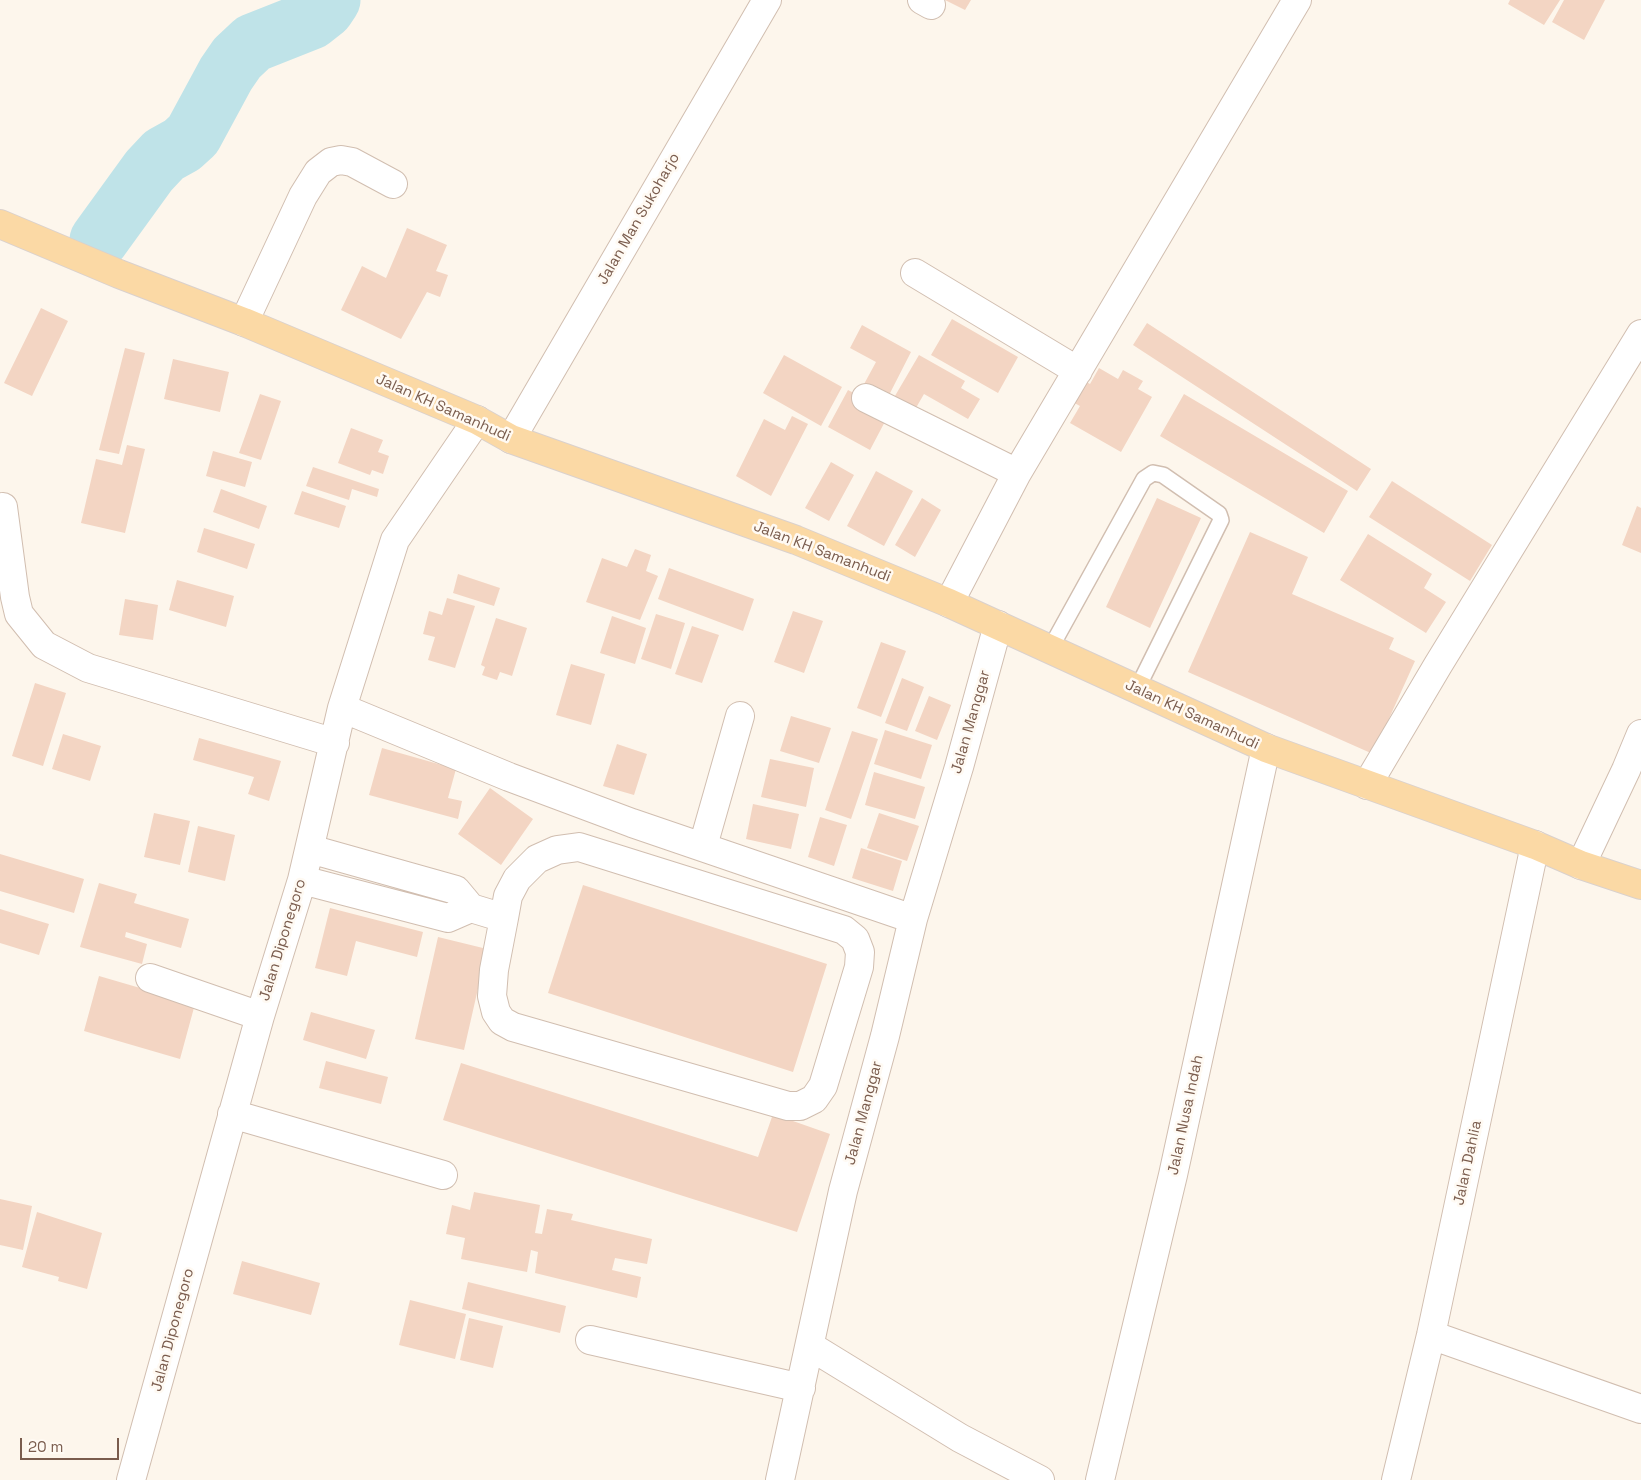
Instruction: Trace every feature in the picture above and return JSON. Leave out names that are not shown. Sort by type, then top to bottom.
[{"type":"main road","name":"Jalan KH Samanhudi","points":[[0,224],[119,274],[244,322],[477,420],[512,439],[796,540],[949,603],[1266,748],[1535,845],[1581,865],[1641,885]]},
{"type":"street","name":"Jalan Man Sukoharjo","points":[[512,439],[767,0]]},
{"type":"street","points":[[949,603],[1017,473],[1296,0]]},
{"type":"street","points":[[244,322],[303,196],[318,172],[331,162],[342,160],[352,162],[393,184]]},
{"type":"street","points":[[915,273],[1078,371]]},
{"type":"street","points":[[1367,785],[1438,665],[1641,334]]},
{"type":"street","points":[[866,398],[1017,473]]},
{"type":"street","name":"Jalan Diponegoro","points":[[131,1480],[232,1114],[302,880],[342,708],[395,540],[477,420]]},
{"type":"street","points":[[3,507],[14,597],[19,614],[44,645],[88,668],[335,743]]},
{"type":"street","name":"Jalan Manggar","points":[[780,1480],[843,1191],[885,1036],[913,919],[959,767],[998,625]]},
{"type":"street","points":[[342,708],[509,777],[632,822],[913,919]]},
{"type":"street","points":[[704,846],[740,716]]},
{"type":"street","points":[[1581,865],[1641,734]]},
{"type":"street","name":"Jalan Nusa Indah","points":[[1100,1480],[1173,1175],[1266,748]]},
{"type":"street","name":"Jalan Dahlia","points":[[1396,1480],[1431,1335],[1535,845]]},
{"type":"street","points":[[579,847],[844,930],[855,939],[860,952],[859,967],[823,1086],[814,1099],[800,1106],[788,1106],[513,1027],[502,1021],[496,1012],[492,996],[494,970],[504,918],[508,896],[517,880],[537,859],[557,850],[579,847]]},
{"type":"street","points":[[310,850],[456,890],[471,908],[504,918]]},
{"type":"street","points":[[302,880],[448,918],[471,908]]},
{"type":"street","points":[[150,978],[260,1016]]},
{"type":"street","points":[[232,1114],[443,1175]]},
{"type":"street","points":[[1431,1335],[1641,1409]]},
{"type":"street","points":[[590,1340],[801,1388]]},
{"type":"street","points":[[810,1346],[960,1438],[1040,1480]]},
{"type":"lane","points":[[1050,648],[1144,480],[1153,473],[1163,475],[1219,514],[1221,520],[1137,690]]},
{"type":"building","points":[[945,0],[971,0],[965,10]]},
{"type":"building","points":[[1510,0],[1560,0],[1544,25],[1508,4]]},
{"type":"building","points":[[1564,0],[1605,0],[1584,40],[1552,22]]},
{"type":"building","points":[[407,228],[447,245],[436,271],[448,275],[440,297],[427,292],[401,339],[341,310],[362,266],[386,278]]},
{"type":"building","points":[[41,308],[68,321],[32,396],[4,383]]},
{"type":"building","points":[[952,319],[1018,357],[998,393],[931,355]]},
{"type":"building","points":[[1147,323],[1371,469],[1357,491],[1133,345]]},
{"type":"building","points":[[862,325],[911,352],[887,399],[863,386],[876,362],[850,348]]},
{"type":"building","points":[[125,348],[145,353],[119,454],[99,450]]},
{"type":"building","points":[[784,355],[842,387],[821,426],[763,393]]},
{"type":"building","points":[[919,355],[965,381],[961,388],[980,399],[968,419],[924,394],[913,413],[892,401]]},
{"type":"building","points":[[173,359],[229,372],[220,412],[164,399]]},
{"type":"building","points":[[1099,368],[1118,379],[1123,370],[1143,381],[1138,389],[1152,397],[1121,452],[1070,423],[1080,406],[1067,399],[1079,378],[1090,384]]},
{"type":"building","points":[[848,390],[890,412],[870,450],[828,427]]},
{"type":"building","points":[[260,394],[281,401],[261,460],[239,453]]},
{"type":"building","points":[[1184,394],[1348,491],[1324,533],[1160,436]]},
{"type":"building","points":[[792,416],[808,424],[771,496],[736,476],[764,419],[785,430]]},
{"type":"building","points":[[351,428],[383,440],[378,452],[389,456],[383,474],[372,470],[370,475],[338,463]]},
{"type":"building","points":[[127,445],[145,449],[125,533],[81,523],[96,459],[122,465]]},
{"type":"building","points":[[213,451],[252,462],[245,487],[206,476]]},
{"type":"building","points":[[831,462],[854,475],[829,521],[805,508]]},
{"type":"building","points":[[313,467],[379,489],[377,497],[352,489],[349,500],[306,486]]},
{"type":"building","points":[[876,471],[913,491],[884,546],[847,526]]},
{"type":"building","points":[[1392,481],[1492,545],[1470,581],[1369,517]]},
{"type":"building","points":[[221,489],[267,506],[259,529],[213,512]]},
{"type":"building","points":[[302,491],[346,506],[339,528],[294,514]]},
{"type":"building","points":[[922,498],[941,510],[915,557],[895,545]]},
{"type":"building","points":[[1157,498],[1201,518],[1150,628],[1106,607]]},
{"type":"building","points":[[1637,506],[1641,508],[1641,553],[1622,545]]},
{"type":"building","points":[[204,528],[255,544],[247,569],[197,552]]},
{"type":"building","points":[[1250,532],[1308,557],[1292,594],[1394,638],[1389,649],[1415,661],[1373,754],[1188,672]]},
{"type":"building","points":[[1368,534],[1432,574],[1424,588],[1446,602],[1426,633],[1340,580]]},
{"type":"building","points":[[635,549],[651,555],[646,571],[658,576],[640,620],[586,602],[602,558],[627,567]]},
{"type":"building","points":[[669,568],[754,599],[743,631],[658,599]]},
{"type":"building","points":[[458,574],[500,588],[494,606],[453,593]]},
{"type":"building","points":[[177,580],[234,596],[226,627],[169,610]]},
{"type":"building","points":[[447,598],[475,606],[455,668],[428,660],[435,637],[423,634],[429,611],[442,615]]},
{"type":"building","points":[[125,599],[158,605],[153,640],[119,635]]},
{"type":"building","points":[[793,611],[823,621],[804,673],[774,662]]},
{"type":"building","points":[[656,614],[685,623],[671,669],[641,659]]},
{"type":"building","points":[[612,616],[646,628],[635,664],[600,653]]},
{"type":"building","points":[[496,618],[527,628],[512,676],[500,672],[497,680],[482,675],[485,667],[481,665]]},
{"type":"building","points":[[692,626],[719,635],[702,683],[675,674]]},
{"type":"building","points":[[881,642],[906,651],[881,717],[857,708]]},
{"type":"building","points":[[571,664],[605,674],[591,725],[556,715]]},
{"type":"building","points":[[902,678],[924,687],[907,731],[885,723]]},
{"type":"building","points":[[35,683],[66,693],[43,766],[12,756]]},
{"type":"building","points":[[929,696],[951,705],[937,740],[915,731]]},
{"type":"building","points":[[791,716],[831,728],[819,763],[780,751]]},
{"type":"building","points":[[885,730],[932,745],[921,779],[874,764]]},
{"type":"building","points":[[852,731],[878,739],[851,819],[825,810]]},
{"type":"building","points":[[63,734],[101,746],[90,781],[52,769]]},
{"type":"building","points":[[199,738],[281,761],[269,801],[248,794],[254,777],[193,760]]},
{"type":"building","points":[[617,744],[647,754],[634,795],[603,786]]},
{"type":"building","points":[[382,748],[456,769],[448,798],[462,801],[458,819],[369,795]]},
{"type":"building","points":[[770,759],[814,768],[806,807],[761,797]]},
{"type":"building","points":[[874,772],[925,787],[915,819],[865,805]]},
{"type":"building","points":[[490,788],[533,819],[501,865],[458,834]]},
{"type":"building","points":[[753,804],[799,814],[791,849],[746,839]]},
{"type":"building","points":[[154,813],[190,821],[180,865],[144,857]]},
{"type":"building","points":[[879,813],[919,826],[907,861],[867,848]]},
{"type":"building","points":[[820,817],[847,825],[834,866],[808,857]]},
{"type":"building","points":[[198,826],[235,835],[225,881],[188,872]]},
{"type":"building","points":[[861,848],[902,861],[893,891],[852,878]]},
{"type":"building","points":[[0,854],[84,879],[74,913],[0,891]]},
{"type":"building","points":[[99,883],[137,894],[134,903],[189,919],[181,948],[126,932],[125,937],[147,944],[142,964],[80,947]]},
{"type":"building","points":[[583,885],[827,964],[793,1072],[548,993]]},
{"type":"building","points":[[330,908],[423,932],[417,957],[356,941],[347,976],[315,968]]},
{"type":"building","points":[[0,909],[49,924],[39,955],[0,943]]},
{"type":"building","points":[[438,937],[487,949],[464,1050],[415,1039]]},
{"type":"building","points":[[99,976],[195,1004],[180,1059],[84,1031]]},
{"type":"building","points":[[311,1012],[375,1030],[366,1059],[303,1040]]},
{"type":"building","points":[[326,1061],[388,1077],[381,1104],[319,1088]]},
{"type":"building","points":[[461,1063],[758,1157],[773,1114],[830,1134],[797,1232],[443,1120]]},
{"type":"building","points":[[474,1192],[540,1205],[535,1233],[542,1234],[547,1209],[573,1214],[571,1220],[652,1239],[647,1264],[615,1258],[612,1270],[641,1277],[637,1298],[535,1273],[538,1252],[531,1250],[527,1272],[461,1259],[465,1238],[446,1234],[452,1205],[470,1210]]},
{"type":"building","points":[[0,1199],[32,1206],[23,1250],[0,1245]]},
{"type":"building","points":[[37,1212],[102,1233],[87,1289],[58,1281],[59,1277],[22,1267]]},
{"type":"building","points":[[242,1261],[320,1283],[311,1315],[233,1294]]},
{"type":"building","points":[[468,1282],[566,1306],[560,1333],[462,1309]]},
{"type":"building","points":[[410,1300],[466,1314],[455,1359],[399,1345]]},
{"type":"building","points":[[469,1318],[503,1326],[493,1368],[460,1360]]},
{"type":"waterway","points":[[99,240],[149,171],[164,155],[182,145],[193,135],[226,74],[237,58],[253,43],[311,20],[325,9],[331,0]]}]
